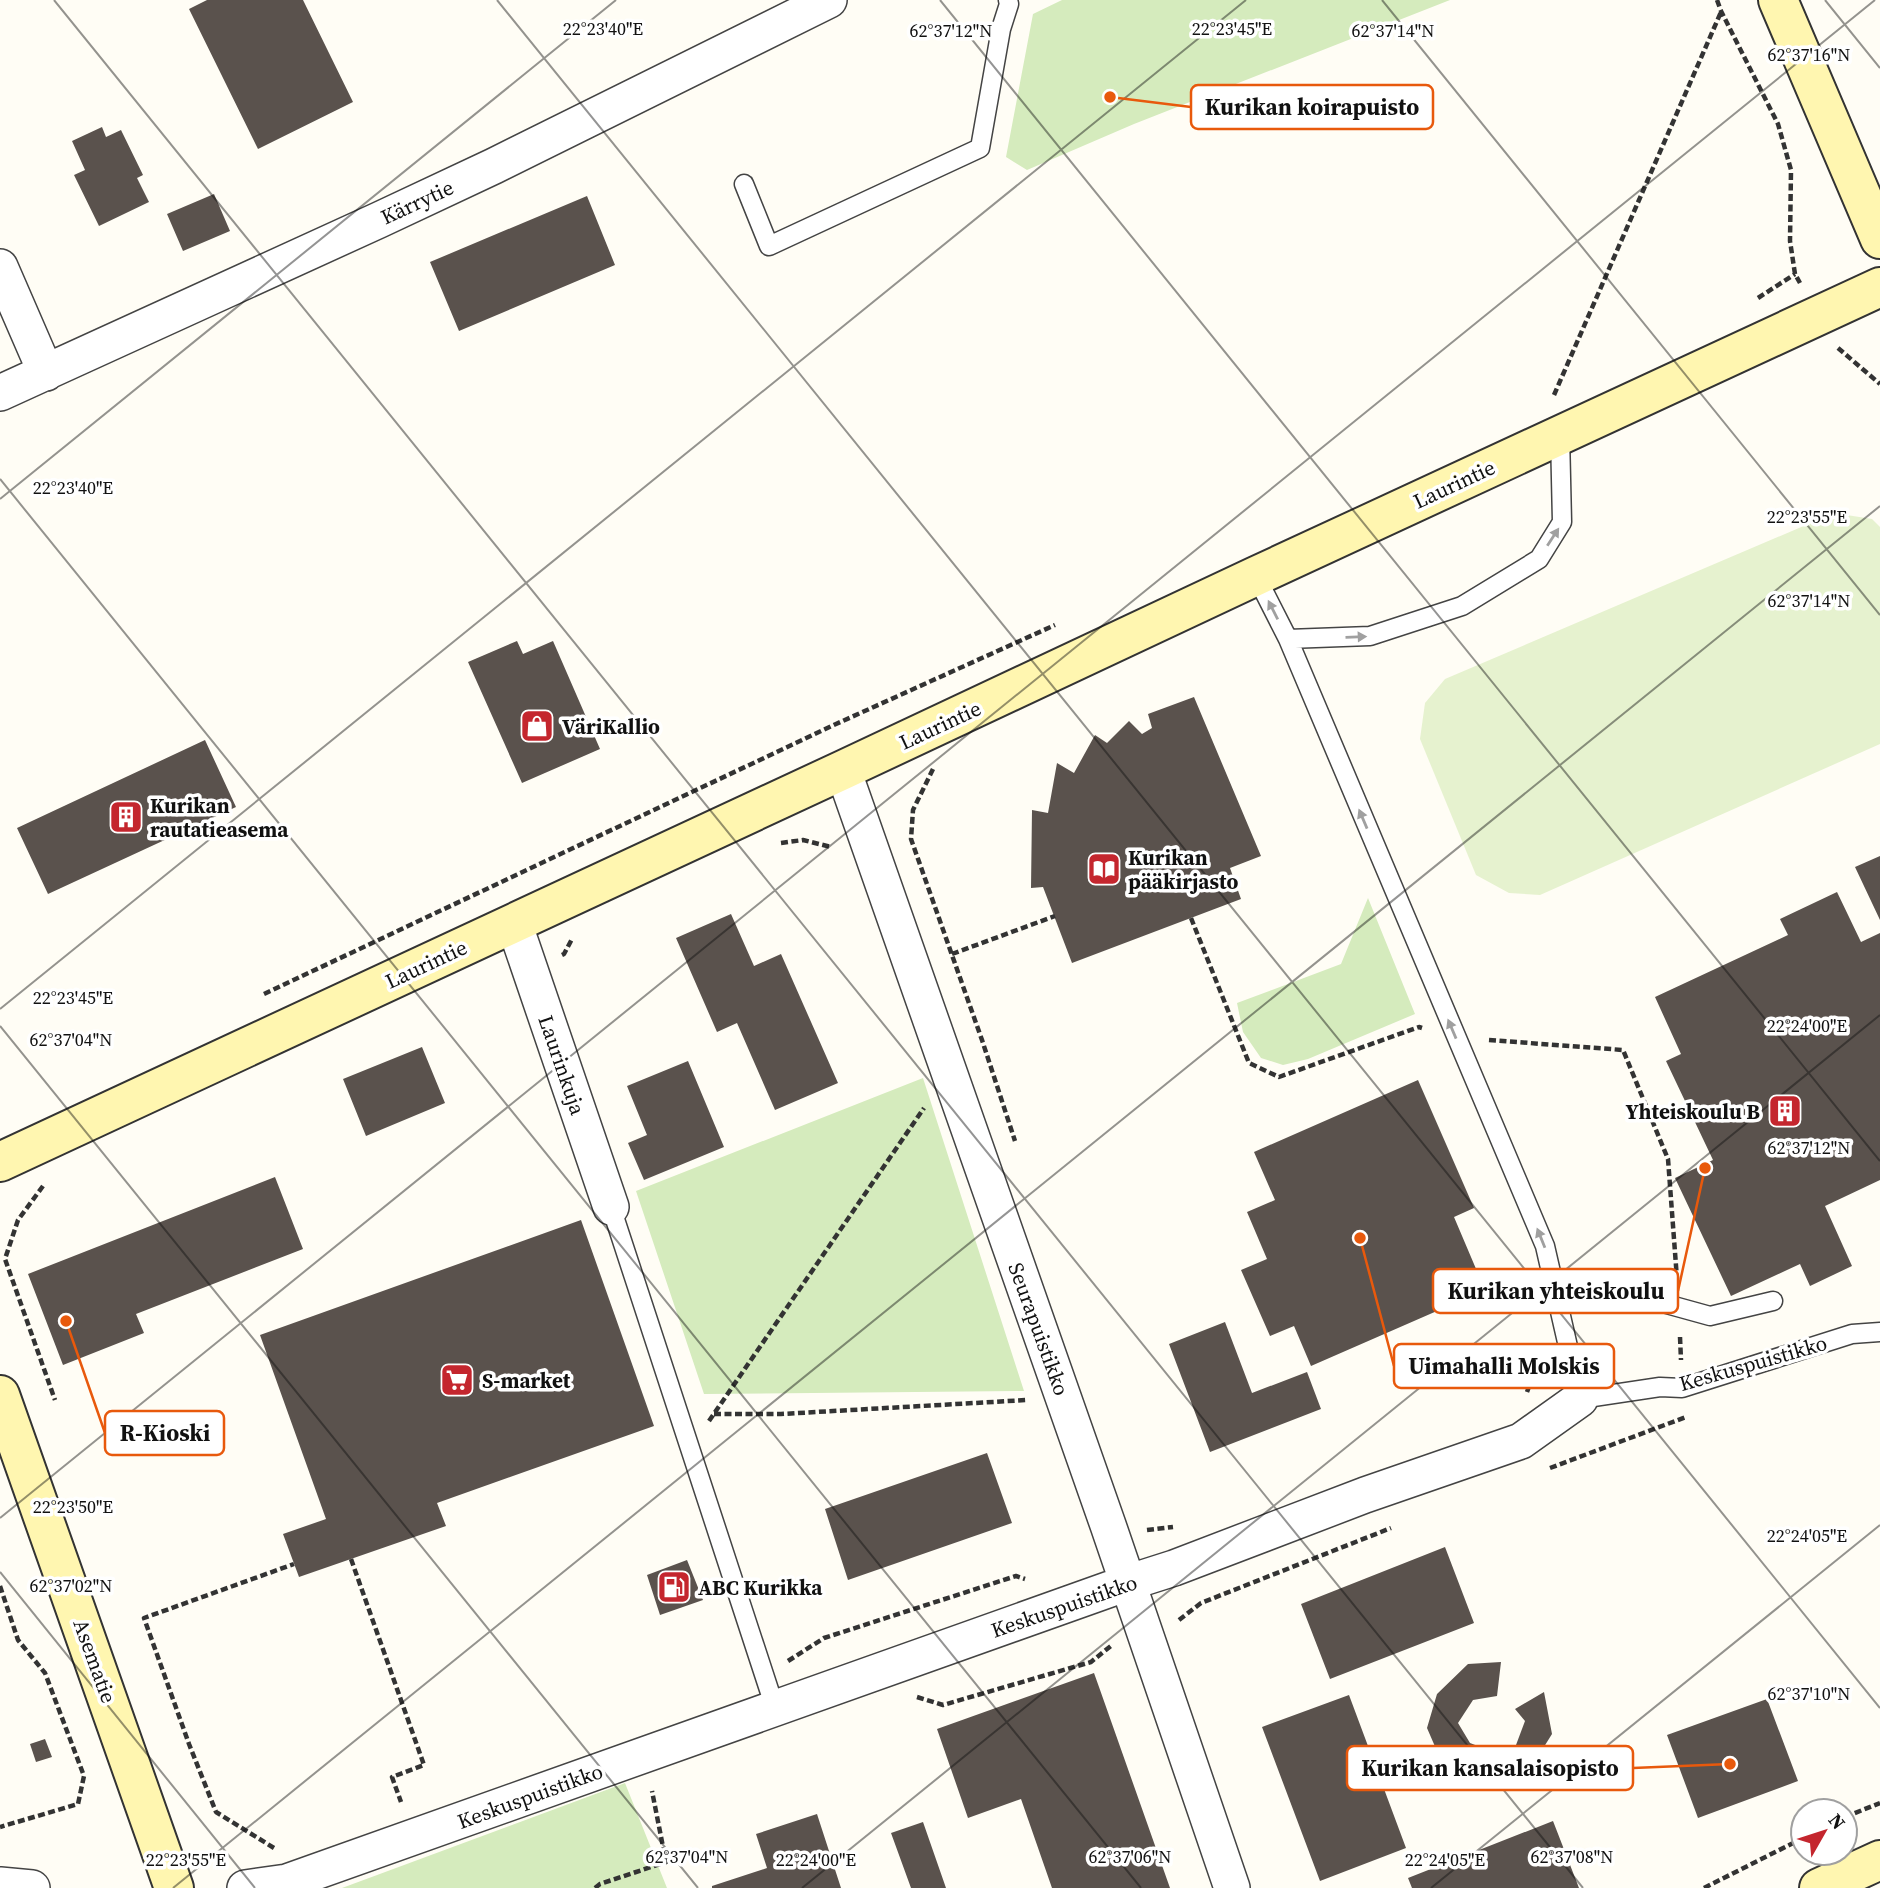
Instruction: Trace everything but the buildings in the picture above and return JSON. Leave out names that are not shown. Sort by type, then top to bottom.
[{"type":"street","name":"Kärrytie","points":[[0,393],[494,166],[829,0]]},
{"type":"street","points":[[1779,0],[1880,239]]},
{"type":"street","points":[[0,267],[46,373]]},
{"type":"street","name":"Laurintie","points":[[13,1156],[1256,576],[1556,418],[1818,316],[1880,287]]},
{"type":"street","name":"Seurapuistikko","points":[[843,770],[1146,1631],[1232,1888]]},
{"type":"street","name":"Laurinkuja","points":[[513,923],[611,1208]]},
{"type":"street","name":"Asematie","points":[[0,1395],[174,1888]]},
{"type":"street","name":"Keskuspuistikko","points":[[245,1888],[287,1882],[1174,1568],[1365,1495],[1521,1441],[1580,1399]]},
{"type":"street","points":[[1819,1888],[1880,1860]]},
{"type":"street","points":[[0,1885],[32,1888]]},
{"type":"lane","points":[[744,184],[769,246],[980,148],[1008,0]]},
{"type":"lane","points":[[1287,639],[1370,636],[1462,606],[1539,559],[1562,522],[1556,418]]},
{"type":"lane","points":[[1256,576],[1287,639],[1545,1246],[1580,1399]]},
{"type":"lane","points":[[611,1208],[775,1708]]},
{"type":"lane","points":[[1558,1302],[1651,1300],[1710,1316],[1773,1301]]},
{"type":"lane","name":"Keskuspuistikko","points":[[1580,1399],[1660,1387],[1682,1388],[1852,1334],[1880,1332]]},
{"type":"path","points":[[1717,0],[1778,124],[1791,170],[1790,241],[1795,274],[1834,344],[1880,382]]},
{"type":"path","points":[[1556,418],[1721,11]]},
{"type":"path","points":[[779,843],[803,840],[831,847],[849,864],[911,839]]},
{"type":"path","points":[[952,954],[1055,916]]},
{"type":"path","points":[[1191,918],[1205,956]]},
{"type":"path","points":[[528,967],[564,954],[577,932]]},
{"type":"path","points":[[690,1448],[930,1098]]},
{"type":"path","points":[[13,1156],[44,1186],[18,1220],[3,1260],[55,1400]]},
{"type":"path","points":[[1526,1393],[1541,1355],[1535,1318],[1558,1302]]},
{"type":"path","points":[[713,1414],[781,1414],[1036,1400]]},
{"type":"path","points":[[1108,1525],[1116,1518],[1143,1531],[1184,1526]]},
{"type":"path","points":[[351,1559],[424,1765],[392,1777],[401,1802]]},
{"type":"path","points":[[274,1847],[215,1812],[144,1618],[294,1564]]},
{"type":"path","points":[[764,1674],[824,1638],[1016,1577],[1027,1580]]},
{"type":"path","points":[[0,1586],[19,1640],[45,1673],[84,1776],[78,1804],[0,1827]]},
{"type":"path","points":[[906,1701],[919,1697],[943,1705],[1091,1662],[1109,1647],[1146,1631]]},
{"type":"path","points":[[595,1888],[666,1862],[652,1790],[639,1795]]},
{"type":"path","points":[[390,1806],[414,1797]]},
{"type":"path","points":[[1859,1811],[1880,1803]]},
{"type":"path","points":[[1704,1888],[1789,1845]]},
{"type":"green space","points":[[1062,0],[1450,0],[1134,124],[1027,170],[1006,157],[1033,14]]},
{"type":"green space","points":[[1834,513],[1872,519],[1880,527],[1880,744],[1540,895],[1509,893],[1476,875],[1420,739],[1425,703],[1445,679]]},
{"type":"green space","points":[[1368,898],[1415,1014],[1308,1059],[1283,1065],[1261,1058],[1243,1032],[1237,1003],[1341,964]]},
{"type":"green space","points":[[923,1078],[1024,1391],[704,1394],[636,1191]]},
{"type":"green space","points":[[625,1783],[667,1888],[342,1888]]},
{"type":"place","name":"Kurikan koirapuisto","points":[[1110,97]]},
{"type":"place","name":"VäriKallio","points":[[537,726]]},
{"type":"place","name":"Kurikan rautatieasema","points":[[126,817]]},
{"type":"place","name":"Kurikan pääkirjasto","points":[[1104,869]]},
{"type":"place","name":"Yhteiskoulu B","points":[[1785,1111]]},
{"type":"place","name":"Kurikan yhteiskoulu","points":[[1705,1168]]},
{"type":"place","name":"Uimahalli Molskis","points":[[1360,1238]]},
{"type":"place","name":"R-Kioski","points":[[66,1321]]},
{"type":"place","name":"S-market","points":[[457,1380]]},
{"type":"place","name":"ABC Kurikka","points":[[674,1587]]},
{"type":"place","name":"Kurikan kansalaisopisto","points":[[1730,1764]]}]
